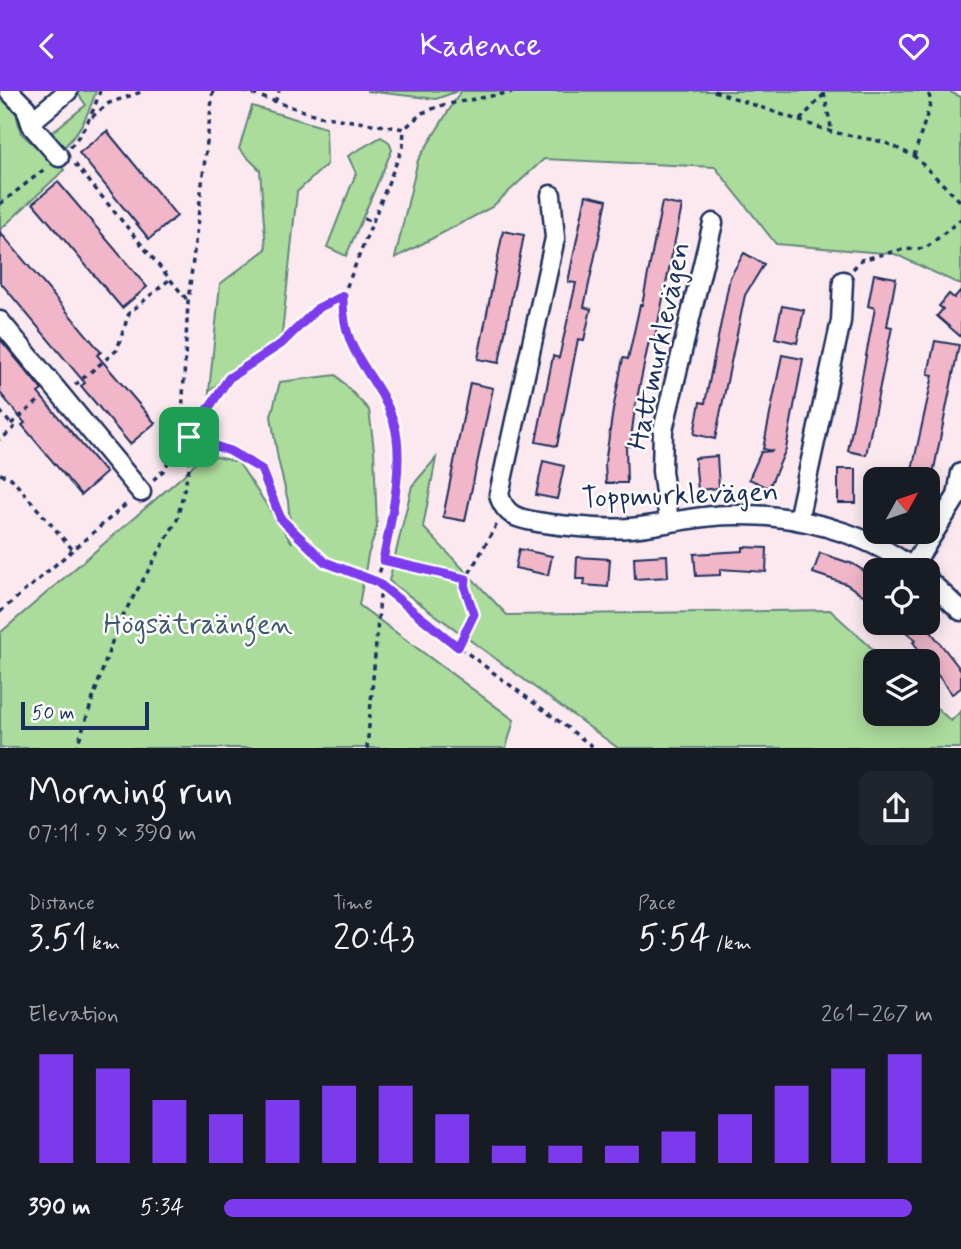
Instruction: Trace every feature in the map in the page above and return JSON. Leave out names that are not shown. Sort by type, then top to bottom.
[{"type":"street","points":[[9,91],[26,108],[32,126],[66,160]]},
{"type":"street","points":[[32,121],[68,91]]},
{"type":"street","points":[[505,509],[499,494],[555,238],[551,195]]},
{"type":"street","name":"Hattmurklevägen","points":[[670,521],[662,471],[663,430],[713,223]]},
{"type":"street","points":[[798,520],[841,321],[843,281]]},
{"type":"street","points":[[0,321],[141,492]]},
{"type":"street","points":[[920,558],[957,496],[961,473]]},
{"type":"street","name":"Toppmurklevägen","points":[[505,509],[516,517],[586,528],[629,528],[717,516],[766,516],[798,520],[864,541],[894,558]]},
{"type":"street","points":[[940,591],[961,611]]},
{"type":"path","points":[[91,118],[109,103],[144,91]]},
{"type":"path","points":[[76,748],[118,624],[177,520],[190,464],[181,435],[188,302],[213,91]]},
{"type":"path","points":[[243,91],[319,116],[404,129]]},
{"type":"path","points":[[275,102],[279,91]]},
{"type":"path","points":[[367,748],[379,583],[394,500],[397,439],[393,419],[355,355],[347,336],[343,296],[403,146],[404,129],[422,113],[443,105],[518,91]]},
{"type":"path","points":[[714,91],[832,132],[884,142],[914,156],[961,202]]},
{"type":"path","points":[[914,156],[931,102],[928,91]]},
{"type":"path","points":[[800,120],[826,92]]},
{"type":"path","points":[[826,92],[832,132]]},
{"type":"path","points":[[66,160],[188,302]]},
{"type":"path","points":[[364,219],[372,221]]},
{"type":"path","points":[[843,281],[860,260],[900,250],[926,249],[961,219]]},
{"type":"path","points":[[11,424],[117,350],[129,313],[170,279]]},
{"type":"path","points":[[189,437],[229,378],[281,344],[318,308],[343,296]]},
{"type":"path","points":[[0,411],[15,428],[0,440]]},
{"type":"path","points":[[181,435],[230,451],[261,469],[281,519],[325,562],[379,583],[458,647],[596,748]]},
{"type":"path","points":[[0,612],[165,469],[181,435]]},
{"type":"path","points":[[0,474],[11,478],[73,550]]},
{"type":"path","points":[[458,647],[474,614],[465,588],[466,579],[505,509]]},
{"type":"path","points":[[383,560],[466,579]]},
{"type":"green space","points":[[76,91],[96,91],[82,124],[59,152],[46,137],[86,105]]},
{"type":"green space","points":[[366,91],[458,91],[436,99]]},
{"type":"green space","points":[[461,91],[948,91],[961,97],[961,285],[895,254],[776,244],[715,167],[544,159],[492,207],[395,258],[418,160]]},
{"type":"green space","points":[[3,97],[16,113],[21,133],[34,145],[46,148],[64,170],[0,230],[0,100]]},
{"type":"green space","points":[[252,106],[326,128],[327,164],[297,192],[281,343],[228,373],[209,392],[220,284],[266,249],[260,170],[239,149]]},
{"type":"green space","points":[[381,137],[389,142],[392,150],[346,256],[327,247],[356,173],[348,156]]},
{"type":"green space","name":"Högsätraängen","points":[[336,375],[369,410],[374,450],[377,527],[368,555],[359,605],[514,720],[506,748],[0,748],[0,633],[185,474],[203,454],[238,462],[292,543],[288,501],[271,416],[280,382]]},
{"type":"green space","points":[[436,458],[423,527],[507,615],[830,610],[873,649],[863,649],[863,726],[940,726],[940,711],[951,721],[961,711],[961,748],[618,748],[389,581],[412,486]]},
{"type":"building","points":[[107,131],[177,216],[149,239],[79,153]]},
{"type":"building","points":[[58,182],[147,287],[122,308],[33,203]]},
{"type":"building","points":[[586,195],[607,200],[584,307],[591,309],[584,340],[578,339],[557,446],[536,442],[553,356],[559,358],[576,283],[568,282]]},
{"type":"building","points":[[662,202],[682,206],[654,342],[649,341],[630,446],[626,445],[627,483],[606,483],[605,463],[623,358],[628,359],[642,305]]},
{"type":"building","points":[[503,231],[524,235],[499,363],[478,359]]},
{"type":"building","points":[[0,232],[101,352],[97,355],[155,423],[130,444],[81,386],[85,383],[0,282]]},
{"type":"building","points":[[744,253],[764,264],[745,295],[715,439],[694,434],[700,402],[705,403],[730,277]]},
{"type":"building","points":[[874,274],[896,278],[887,326],[892,327],[866,455],[848,451],[875,308],[868,306]]},
{"type":"building","points":[[961,290],[961,337],[937,316],[943,309],[939,306],[949,294],[954,298]]},
{"type":"building","points":[[782,306],[804,310],[797,343],[775,338]]},
{"type":"building","points":[[0,339],[42,390],[38,393],[106,473],[81,495],[22,425],[25,423],[0,393]]},
{"type":"building","points":[[935,341],[959,345],[934,467],[913,467],[933,375],[928,374]]},
{"type":"building","points":[[782,355],[803,359],[786,449],[769,488],[749,479],[761,452],[773,451],[763,449]]},
{"type":"building","points":[[470,383],[493,388],[465,521],[443,517]]},
{"type":"building","points":[[717,456],[719,488],[698,490],[695,458]]},
{"type":"building","points":[[543,461],[564,466],[557,499],[536,495]]},
{"type":"building","points":[[838,469],[856,469],[856,503],[838,503]]},
{"type":"building","points":[[743,547],[767,548],[766,572],[720,569],[720,575],[696,576],[694,554],[743,551]]},
{"type":"building","points":[[519,549],[552,556],[548,575],[515,568]]},
{"type":"building","points":[[820,553],[853,564],[863,570],[863,595],[846,584],[813,573]]},
{"type":"building","points":[[667,555],[668,577],[635,579],[634,557]]},
{"type":"building","points":[[577,557],[610,559],[608,587],[584,585],[585,579],[576,579]]},
{"type":"building","points":[[910,635],[933,635],[961,670],[961,688],[952,694],[940,678],[940,649],[918,649],[913,642],[916,640]]},
{"type":"route","points":[[343,296],[347,336],[355,355],[393,419],[397,439],[394,500],[383,560],[466,579],[465,588],[474,614],[458,647],[377,582],[325,562],[281,519],[261,469],[230,451],[189,437],[229,378],[281,344],[318,308],[343,296]]}]
